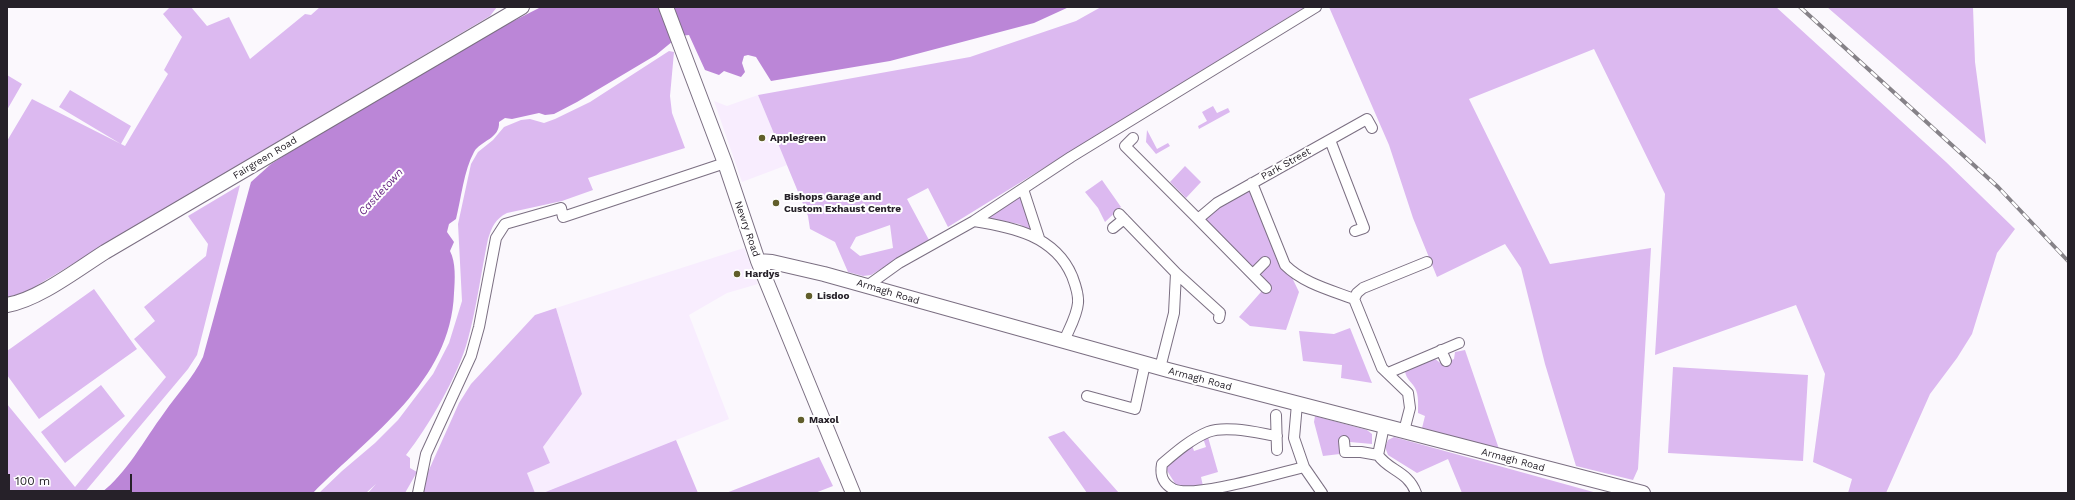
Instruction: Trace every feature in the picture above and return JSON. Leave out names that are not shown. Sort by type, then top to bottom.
[{"type":"main road","points":[[485,28],[498,17],[504,7]]},
{"type":"main road","name":"Fairgreen Road","points":[[7,305],[18,303],[38,293],[105,252],[522,7]]},
{"type":"main road","name":"Newry Road","points":[[666,7],[683,48],[758,261],[853,493]]},
{"type":"main road","name":"Armagh Road","points":[[758,261],[780,263],[1160,368],[1643,493]]},
{"type":"street","points":[[867,286],[899,263],[974,221],[1071,157],[1316,7]]},
{"type":"street","name":"Park Street","points":[[1198,219],[1217,203],[1367,119],[1372,128]]},
{"type":"street","points":[[1133,138],[1125,146],[1266,288]]},
{"type":"street","points":[[1330,140],[1364,228],[1355,231]]},
{"type":"street","points":[[418,493],[426,454],[471,356],[480,327],[496,238],[500,229],[505,224],[515,220],[561,208],[563,217],[725,164]]},
{"type":"street","points":[[1252,183],[1285,265],[1292,272],[1311,282],[1354,298],[1382,368],[1408,393],[1410,408],[1404,431]]},
{"type":"street","points":[[1023,189],[1039,238]]},
{"type":"street","points":[[1114,228],[1122,217],[1176,273],[1220,313],[1219,318]]},
{"type":"street","points":[[974,221],[1010,227],[1039,238],[1053,250],[1069,270],[1077,293],[1078,302],[1076,312],[1064,341]]},
{"type":"street","points":[[1253,274],[1265,262]]},
{"type":"street","points":[[1354,298],[1363,288],[1427,262]]},
{"type":"street","points":[[1160,368],[1174,313],[1176,273]]},
{"type":"street","points":[[1388,373],[1459,342]]},
{"type":"street","points":[[1441,350],[1446,360]]},
{"type":"street","points":[[1088,396],[1135,409],[1145,364]]},
{"type":"street","points":[[1297,404],[1294,438],[1304,467],[1322,493]]},
{"type":"street","points":[[1276,415],[1277,450]]},
{"type":"street","points":[[1378,455],[1384,426]]},
{"type":"street","points":[[1277,436],[1233,430],[1209,432],[1182,447],[1162,464],[1160,475],[1166,484],[1173,489],[1196,492],[1304,467]]},
{"type":"street","points":[[1344,441],[1345,452],[1361,452],[1378,455],[1382,460],[1407,477],[1416,493]]},
{"type":"shaded area","points":[[170,7],[191,7],[207,26],[229,17],[250,59],[305,14],[311,15],[320,7],[497,7],[490,16],[24,293],[7,297],[7,141],[32,99],[125,146],[168,74],[164,70],[182,37],[163,14]]},
{"type":"shaded area","points":[[1101,7],[1305,7],[948,227],[928,188],[907,199],[929,240],[871,275],[863,276],[848,272],[835,242],[810,229],[808,216],[758,95],[970,57],[1076,21]],"holes":[[[890,225],[893,248],[860,256],[850,248],[856,237]]]},
{"type":"shaded area","points":[[1329,7],[1776,7],[1946,162],[2015,229],[1997,253],[1972,334],[1957,358],[1930,394],[1886,493],[1848,493],[1852,479],[1813,462],[1825,374],[1796,305],[1655,355],[1665,194],[1594,49],[1469,99],[1550,264],[1651,248],[1638,469],[1633,480],[1576,466],[1545,364],[1521,268],[1505,244],[1437,277],[1413,218],[1389,145]]},
{"type":"shaded area","points":[[1827,7],[1973,7],[1975,62],[1986,144]]},
{"type":"shaded area","points":[[669,51],[674,52],[670,96],[672,113],[685,148],[588,178],[593,190],[562,201],[507,213],[500,218],[493,227],[488,239],[474,314],[464,353],[458,368],[433,415],[406,455],[410,458],[410,468],[417,472],[405,493],[368,493],[376,484],[366,493],[319,493],[375,443],[398,420],[433,374],[449,343],[462,301],[458,224],[471,164],[478,152],[493,140],[504,127],[521,120],[530,119],[544,123],[555,119],[590,102]]},
{"type":"shaded area","points":[[7,75],[22,84],[7,110]]},
{"type":"shaded area","points":[[70,90],[131,126],[121,144],[59,107]]},
{"type":"shaded area","points":[[758,95],[787,165],[742,182],[714,101],[727,106]]},
{"type":"shaded area","points":[[1213,106],[1217,113],[1228,108],[1230,112],[1199,129],[1198,126],[1207,121],[1202,112]]},
{"type":"shaded area","points":[[1147,130],[1157,149],[1168,143],[1170,146],[1156,154],[1146,142]]},
{"type":"shaded area","points":[[1185,166],[1201,182],[1186,198],[1170,182]]},
{"type":"shaded area","points":[[1102,180],[1121,207],[1105,222],[1098,208],[1085,192]]},
{"type":"shaded area","points":[[240,185],[197,355],[188,369],[84,493],[7,493],[7,404],[75,487],[166,377],[134,339],[155,321],[144,307],[206,256],[208,244],[188,216]]},
{"type":"shaded area","points":[[1250,191],[1299,292],[1286,330],[1250,326],[1239,317],[1268,284],[1261,274],[1261,271],[1252,266],[1207,222],[1206,217],[1208,213]]},
{"type":"shaded area","points":[[1018,197],[1022,199],[1032,228],[1030,230],[1019,224],[987,218]]},
{"type":"shaded area","points":[[744,248],[758,284],[727,293],[689,315],[729,419],[543,493],[535,493],[526,473],[550,463],[543,447],[582,394],[556,308]]},
{"type":"shaded area","points":[[94,289],[137,349],[39,419],[7,375],[7,351]]},
{"type":"shaded area","points":[[556,308],[582,394],[543,447],[550,463],[527,473],[535,493],[423,493],[428,472],[459,403],[471,384],[535,315]]},
{"type":"shaded area","points":[[1350,328],[1372,383],[1341,378],[1342,365],[1303,361],[1299,331],[1334,334]]},
{"type":"shaded area","points":[[1465,350],[1499,449],[1422,428],[1425,416],[1418,413],[1417,394],[1405,371],[1435,359],[1442,364],[1454,359],[1455,352]]},
{"type":"shaded area","points":[[1673,367],[1808,375],[1803,461],[1668,453]]},
{"type":"shaded area","points":[[101,385],[125,416],[65,463],[41,432]]},
{"type":"shaded area","points":[[1315,416],[1367,430],[1372,434],[1372,444],[1339,441],[1340,454],[1323,456],[1314,422]]},
{"type":"shaded area","points":[[1064,431],[1119,493],[1087,493],[1048,437]]},
{"type":"shaded area","points":[[1208,437],[1218,472],[1201,477],[1203,486],[1193,489],[1176,485],[1166,469],[1169,462],[1192,445],[1194,451],[1206,447],[1203,438]]},
{"type":"shaded area","points":[[1394,437],[1597,493],[1462,493],[1448,459],[1417,473],[1388,455],[1385,447],[1388,440]]},
{"type":"shaded area","points":[[676,440],[698,493],[543,493]]},
{"type":"shaded area","points":[[819,457],[833,486],[815,493],[726,493]]},
{"type":"water","name":"Castletown","points":[[541,7],[1069,7],[1034,23],[890,61],[771,81],[756,57],[748,55],[744,56],[742,63],[745,72],[741,77],[724,71],[719,75],[705,70],[689,35],[679,36],[656,55],[554,114],[545,115],[539,113],[512,119],[505,118],[499,122],[498,128],[493,136],[474,152],[465,176],[456,219],[449,224],[447,232],[454,242],[450,251],[454,266],[454,293],[449,325],[439,354],[423,380],[404,405],[382,428],[313,493],[101,493],[119,476],[135,456],[169,406],[190,379],[203,357],[251,182],[271,164],[290,152],[486,35]]},
{"type":"railway","points":[[1800,7],[1998,187],[2068,261]]},
{"type":"place","name":"Applegreen","points":[[762,138]]},
{"type":"place","name":"Bishops Garage and Custom Exhaust Centre","points":[[776,203]]},
{"type":"place","name":"Hardys","points":[[737,274]]},
{"type":"place","name":"Lisdoo","points":[[809,296]]},
{"type":"place","name":"Maxol","points":[[801,420]]}]
